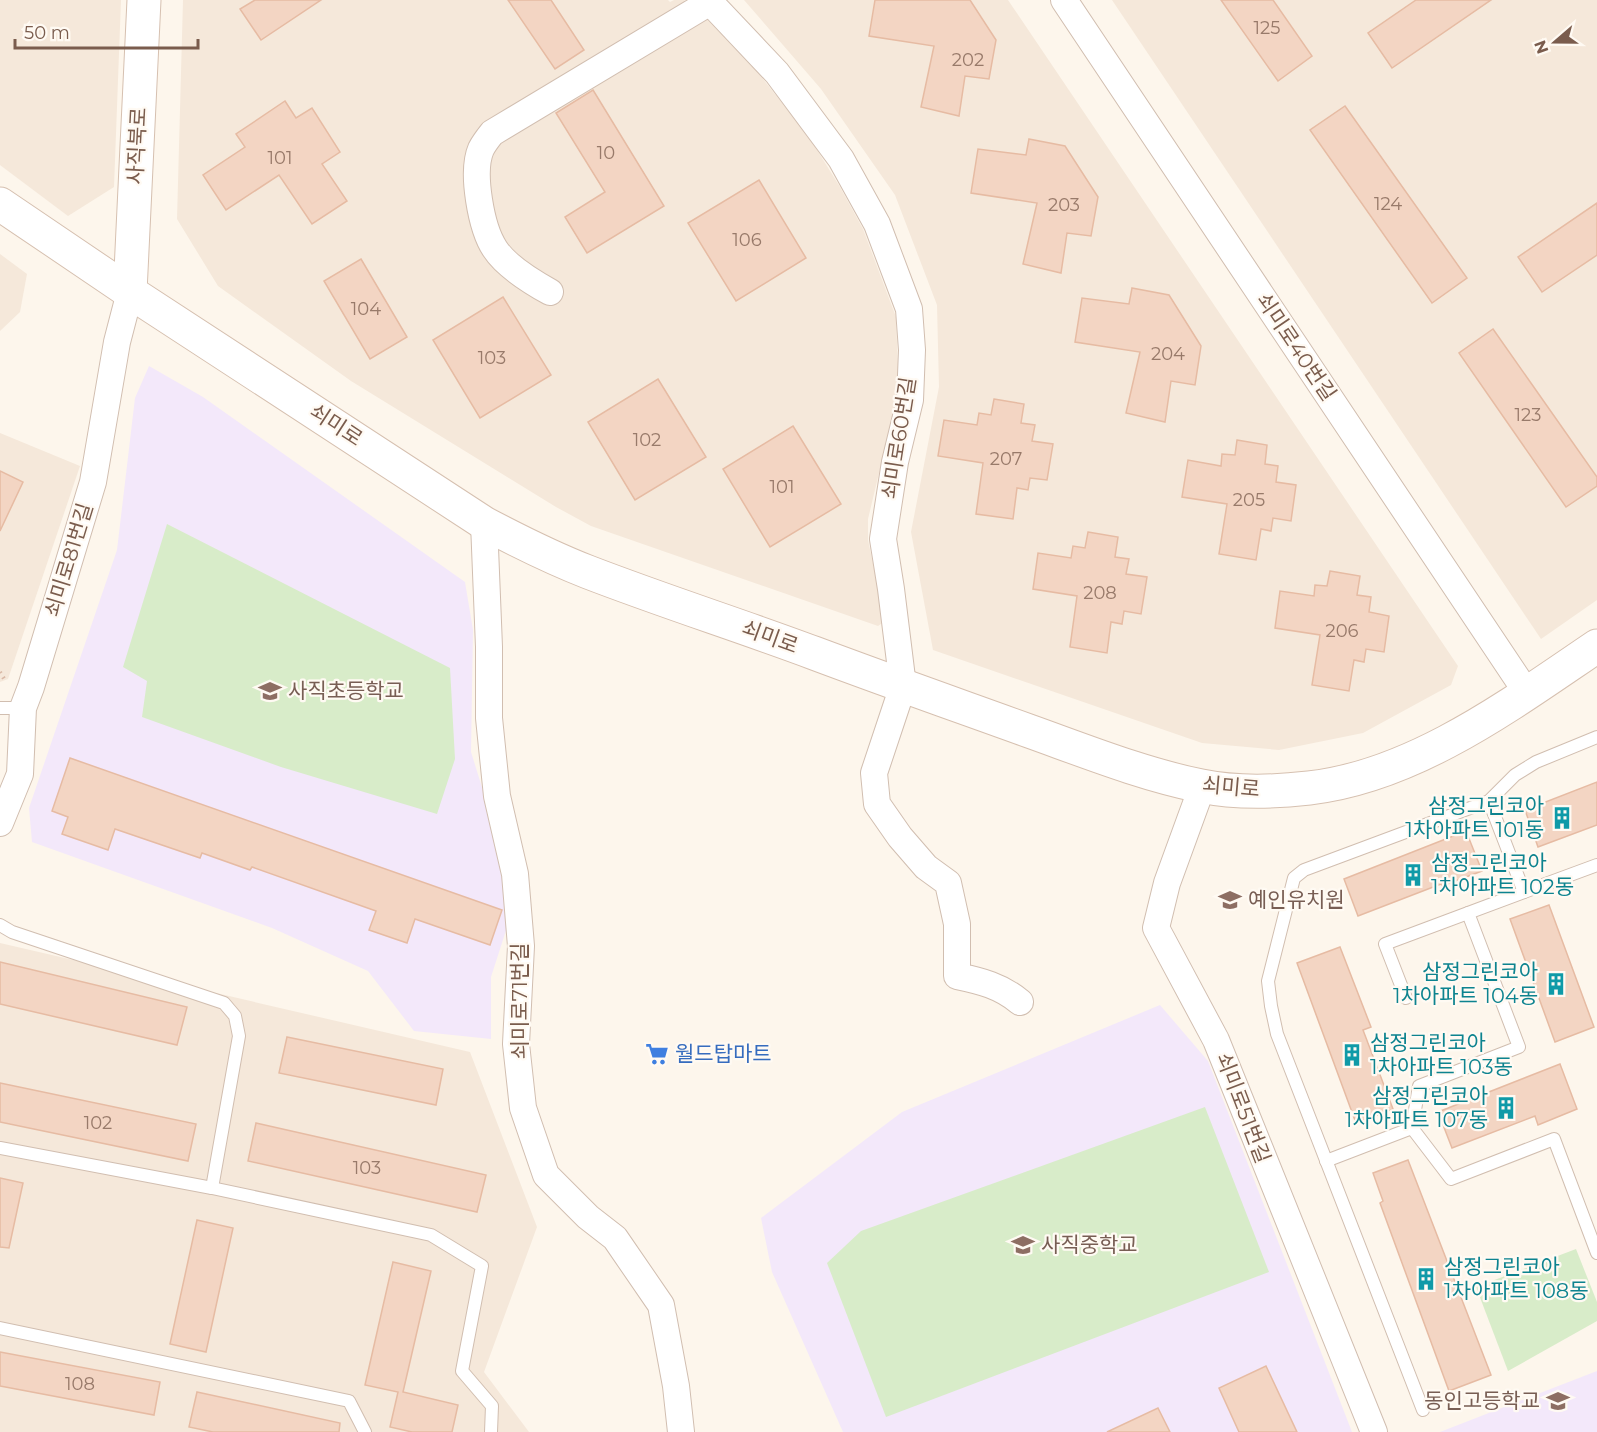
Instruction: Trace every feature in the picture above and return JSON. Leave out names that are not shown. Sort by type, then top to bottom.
[{"type":"main road","name":"사직북로","points":[[130,292],[144,0]]},
{"type":"main road","name":"쇠미로","points":[[0,204],[130,292],[484,523],[531,548],[586,572],[903,686],[1125,765],[1202,787],[1267,791],[1309,788],[1336,784],[1379,771],[1450,741],[1483,722],[1597,646]]},
{"type":"street","name":"쇠미로40번길","points":[[1064,0],[1527,693]]},
{"type":"street","points":[[550,292],[526,279],[495,249],[485,225],[479,198],[477,173],[481,150],[492,133],[709,1]]},
{"type":"street","name":"쇠미로60번길","points":[[709,1],[777,73],[841,159],[878,224],[909,309],[912,350],[909,400],[895,462],[883,539],[903,686]]},
{"type":"street","name":"쇠미로81번길","points":[[0,824],[20,774],[11,708],[31,687],[93,482],[117,342],[130,292]]},
{"type":"street","name":"쇠미로71번길","points":[[484,523],[489,647],[489,718],[497,796],[515,874],[521,946],[516,1044],[523,1108],[546,1175],[588,1217],[615,1238],[661,1305],[676,1386],[681,1432]]},
{"type":"street","points":[[903,686],[874,773],[877,804],[900,837],[926,867],[948,884],[957,924],[957,976],[989,983],[1008,992],[1020,1002]]},
{"type":"street","name":"쇠미로51번길","points":[[1202,787],[1167,883],[1156,928],[1216,1040],[1374,1432]]},
{"type":"lane","points":[[1423,1410],[1277,1034],[1268,981],[1294,878],[1304,870],[1489,801],[1515,775],[1536,762],[1597,736]]},
{"type":"lane","points":[[1489,801],[1524,892]]},
{"type":"lane","points":[[1406,998],[1385,944],[1597,865]]},
{"type":"lane","points":[[1468,913],[1520,1047],[1419,1086],[1412,1128],[1451,1179],[1554,1139],[1597,1253]]},
{"type":"lane","points":[[0,925],[12,932],[224,1003],[235,1016],[239,1036],[212,1188]]},
{"type":"lane","points":[[1326,1161],[1412,1128]]},
{"type":"lane","points":[[0,1148],[212,1188],[431,1234],[482,1266],[462,1371],[492,1406],[491,1432]]},
{"type":"lane","points":[[0,1328],[349,1401],[366,1432]]},
{"type":"shaded area","points":[[0,0],[121,0],[114,187],[68,216],[0,165]]},
{"type":"shaded area","points":[[183,0],[668,0],[670,2],[684,0],[721,31],[744,55],[809,137],[840,187],[863,229],[896,317],[897,398],[868,519],[868,540],[885,621],[878,626],[591,526],[556,507],[351,381],[218,286],[177,219]]},
{"type":"shaded area","points":[[744,0],[1008,0],[1458,666],[1451,685],[1363,733],[1279,750],[1202,743],[933,650],[911,532],[939,387],[937,305],[895,195],[821,89]]},
{"type":"shaded area","points":[[1112,0],[1597,0],[1597,600],[1541,639]]},
{"type":"shaded area","points":[[0,254],[27,274],[20,312],[0,331]]},
{"type":"shaded area","name":"사직초등학교","points":[[149,366],[203,397],[465,582],[473,630],[471,752],[504,858],[511,915],[491,977],[491,1039],[414,1031],[368,971],[272,928],[32,842],[29,808],[117,550],[135,398]]},
{"type":"shaded area","points":[[0,433],[80,466],[8,679],[0,682]]},
{"type":"shaded area","points":[[0,943],[470,1052],[537,1227],[484,1372],[529,1432],[0,1432]]},
{"type":"shaded area","name":"사직중학교","points":[[1160,1005],[1208,1061],[1352,1432],[843,1432],[772,1272],[761,1218],[902,1112]]},
{"type":"shaded area","name":"동인고등학교","points":[[1597,1371],[1597,1432],[1440,1432]]},
{"type":"green space","points":[[167,524],[450,668],[455,759],[437,814],[281,767],[142,717],[147,681],[123,667]]},
{"type":"green space","points":[[1205,1107],[1269,1272],[886,1417],[827,1263],[861,1231]]},
{"type":"green space","points":[[1576,1249],[1597,1302],[1597,1321],[1508,1371],[1476,1287]]},
{"type":"building","points":[[255,0],[321,0],[261,40],[240,9]]},
{"type":"building","points":[[508,0],[551,0],[584,50],[555,69]]},
{"type":"building","points":[[875,0],[970,0],[996,40],[989,79],[965,76],[959,116],[921,107],[934,46],[869,36]]},
{"type":"building","points":[[1221,0],[1273,0],[1312,56],[1278,81]]},
{"type":"building","points":[[1416,0],[1491,0],[1392,68],[1368,33]]},
{"type":"building","points":[[593,90],[664,206],[587,253],[565,217],[605,192],[556,113]]},
{"type":"building","points":[[285,101],[296,118],[312,108],[340,152],[322,164],[347,201],[312,224],[279,175],[226,210],[203,175],[245,147],[236,134]]},
{"type":"building","points":[[1345,106],[1467,278],[1432,303],[1310,130]]},
{"type":"building","points":[[1029,139],[1065,146],[1098,197],[1091,236],[1067,233],[1061,273],[1023,264],[1037,203],[971,193],[978,149],[1026,155]]},
{"type":"building","points":[[759,180],[806,258],[736,301],[688,223]]},
{"type":"building","points":[[1597,203],[1597,255],[1542,292],[1518,257]]},
{"type":"building","points":[[361,259],[407,337],[370,359],[324,281]]},
{"type":"building","points":[[1132,288],[1169,295],[1201,346],[1195,385],[1171,381],[1165,422],[1126,413],[1140,352],[1075,342],[1082,298],[1129,304]]},
{"type":"building","points":[[503,297],[551,375],[480,418],[433,340]]},
{"type":"building","points":[[1493,329],[1597,477],[1597,486],[1566,507],[1459,353]]},
{"type":"building","points":[[658,379],[706,457],[635,500],[588,422]]},
{"type":"building","points":[[994,399],[1024,404],[1021,423],[1035,425],[1032,441],[1053,444],[1047,480],[1030,478],[1028,490],[1017,488],[1013,519],[976,514],[983,463],[938,456],[944,420],[977,425],[979,413],[991,415]]},
{"type":"building","points":[[793,426],[841,504],[770,547],[723,469]]},
{"type":"building","points":[[1237,440],[1267,445],[1265,464],[1278,466],[1276,482],[1296,485],[1291,521],[1273,518],[1271,531],[1261,529],[1256,560],[1219,554],[1227,504],[1182,497],[1188,460],[1221,466],[1222,454],[1235,455]]},
{"type":"building","points":[[0,471],[23,482],[0,531]]},
{"type":"building","points":[[1088,532],[1118,537],[1115,557],[1129,559],[1126,574],[1147,577],[1141,614],[1124,611],[1122,624],[1111,622],[1107,653],[1070,647],[1077,596],[1033,589],[1038,553],[1071,558],[1073,546],[1085,548]]},
{"type":"building","points":[[1330,571],[1360,576],[1357,595],[1371,597],[1369,612],[1389,616],[1384,652],[1366,649],[1364,662],[1354,660],[1349,691],[1312,685],[1320,635],[1275,628],[1280,591],[1314,596],[1315,585],[1327,586]]},
{"type":"building","points":[[70,758],[502,910],[490,945],[415,919],[407,943],[369,930],[376,911],[252,867],[250,870],[202,853],[200,858],[115,829],[108,850],[62,834],[68,817],[52,811]]},
{"type":"building","name":"삼정그린코아 1차아파트 101동","points":[[1597,782],[1597,825],[1538,847],[1525,810]]},
{"type":"building","name":"삼정그린코아 1차아파트 102동","points":[[1466,831],[1482,871],[1358,916],[1344,879]]},
{"type":"building","name":"삼정그린코아 1차아파트 104동","points":[[1549,905],[1594,1027],[1555,1042],[1510,919]]},
{"type":"building","name":"삼정그린코아 1차아파트 103동","points":[[1340,947],[1371,1027],[1363,1030],[1393,1109],[1356,1123],[1297,963]]},
{"type":"building","points":[[0,962],[187,1007],[177,1045],[0,1004]]},
{"type":"building","points":[[287,1037],[443,1069],[436,1105],[279,1073]]},
{"type":"building","name":"삼정그린코아 1차아파트 107동","points":[[1560,1064],[1577,1109],[1538,1125],[1535,1116],[1452,1148],[1438,1112]]},
{"type":"building","points":[[0,1083],[196,1124],[188,1161],[0,1122]]},
{"type":"building","points":[[256,1123],[486,1175],[477,1212],[248,1161]]},
{"type":"building","name":"삼정그린코아 1차아파트 108동","points":[[1408,1160],[1491,1375],[1449,1391],[1380,1203],[1383,1201],[1373,1173]]},
{"type":"building","points":[[0,1178],[23,1183],[9,1248],[0,1247]]},
{"type":"building","points":[[197,1220],[233,1228],[206,1352],[170,1344]]},
{"type":"building","points":[[393,1262],[431,1271],[403,1392],[458,1405],[452,1432],[412,1432],[390,1427],[398,1392],[365,1385]]},
{"type":"building","points":[[0,1352],[160,1382],[154,1415],[0,1386]]},
{"type":"building","points":[[1266,1366],[1297,1432],[1239,1432],[1219,1388]]},
{"type":"building","points":[[197,1392],[340,1423],[339,1432],[213,1432],[189,1427]]},
{"type":"building","points":[[1158,1408],[1170,1432],[1107,1432]]},
{"type":"place","name":"사직초등학교","points":[[270,691]]},
{"type":"place","name":"삼정그린코아 1차아파트 101동","points":[[1562,818]]},
{"type":"place","name":"삼정그린코아 1차아파트 102동","points":[[1413,875]]},
{"type":"place","name":"예인유치원","points":[[1230,900]]},
{"type":"place","name":"삼정그린코아 1차아파트 104동","points":[[1556,984]]},
{"type":"place","name":"월드탑마트","points":[[657,1054]]},
{"type":"place","name":"삼정그린코아 1차아파트 103동","points":[[1352,1055]]},
{"type":"place","name":"삼정그린코아 1차아파트 107동","points":[[1506,1108]]},
{"type":"place","name":"사직중학교","points":[[1023,1245]]},
{"type":"place","name":"삼정그린코아 1차아파트 108동","points":[[1426,1279]]},
{"type":"place","name":"동인고등학교","points":[[1558,1401]]}]
